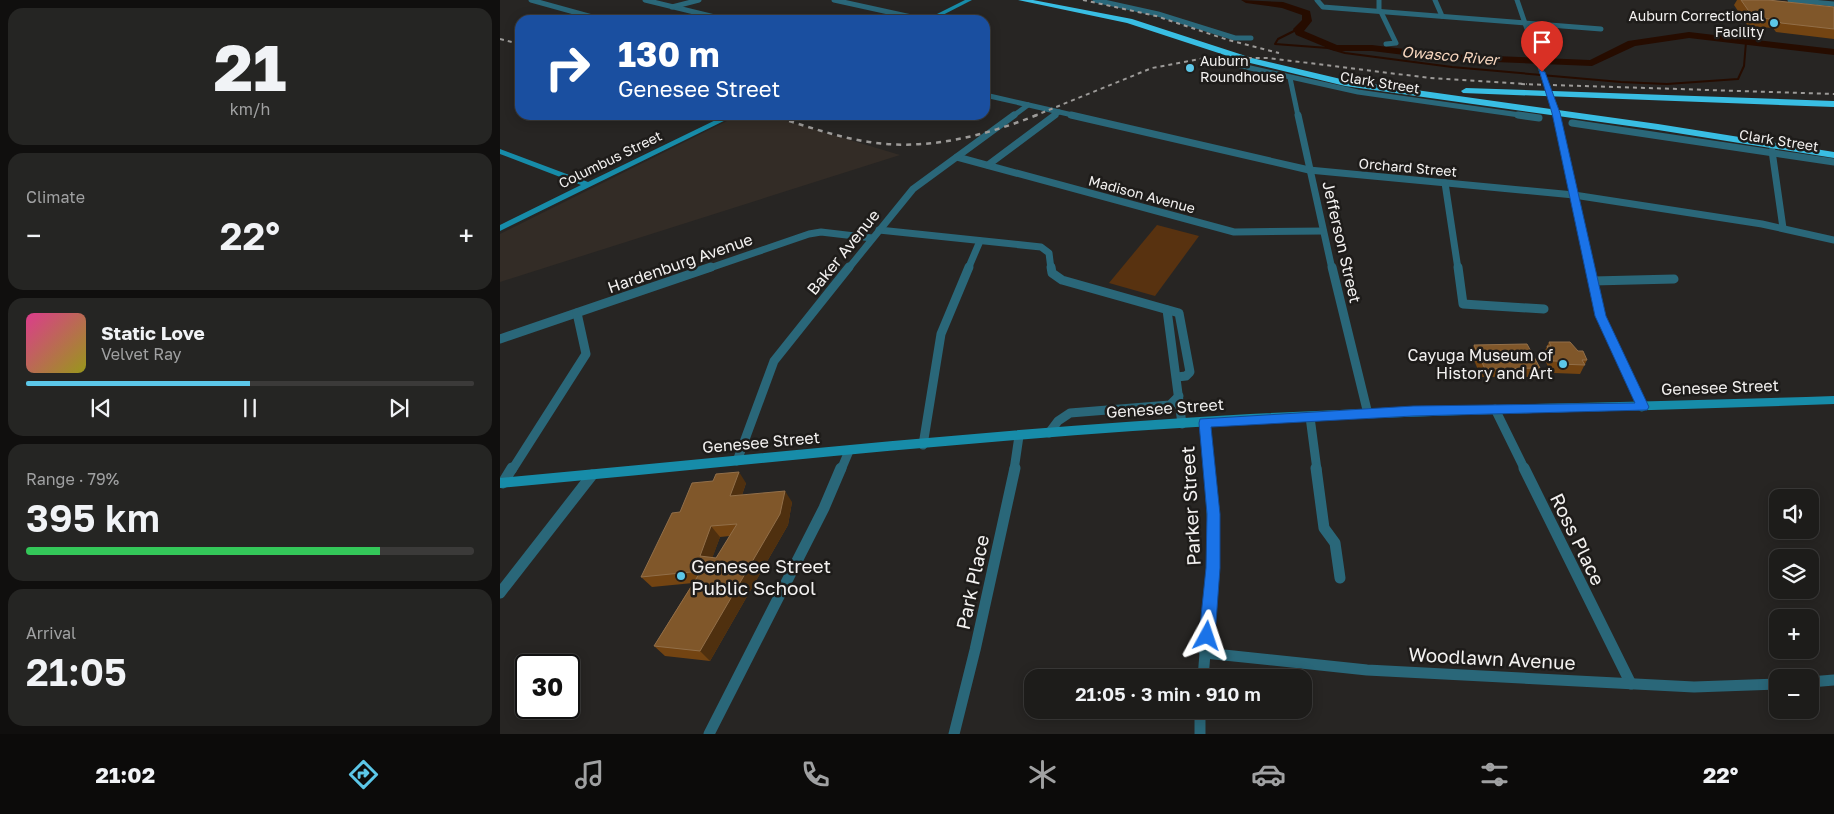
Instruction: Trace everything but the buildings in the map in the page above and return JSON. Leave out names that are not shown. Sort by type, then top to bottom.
[{"type":"highway","points":[[1022,0],[1129,21],[1240,57],[1312,76],[1461,100],[1553,105],[1669,100],[1834,104]]},
{"type":"highway","points":[[1056,0],[1142,18],[1254,56],[1332,74],[1553,105],[1834,155]]},
{"type":"main road","points":[[937,15],[969,0]]},
{"type":"main road","name":"Columbus Street","points":[[500,228],[722,120]]},
{"type":"main road","points":[[500,151],[588,185]]},
{"type":"main road","name":"Genesee Street","points":[[502,483],[1049,433],[1182,424],[1495,409],[1642,407],[1834,400]]},
{"type":"street","points":[[531,0],[585,15]]},
{"type":"street","points":[[645,0],[706,15]]},
{"type":"street","points":[[672,7],[699,0]]},
{"type":"street","points":[[834,0],[903,15]]},
{"type":"street","points":[[1096,0],[1158,14],[1235,38],[1251,38]]},
{"type":"street","points":[[1317,0],[1323,7],[1601,29]]},
{"type":"street","points":[[1379,0],[1380,11],[1396,43],[1386,44]]},
{"type":"street","points":[[1435,0],[1442,16]]},
{"type":"street","points":[[1517,0],[1553,105],[1600,316],[1642,407]]},
{"type":"street","points":[[1790,0],[1834,4]]},
{"type":"street","name":"Clark Street","points":[[1219,60],[1290,78],[1358,92],[1540,118]]},
{"type":"street","name":"Jefferson Street","points":[[1290,78],[1323,231],[1368,414]]},
{"type":"street","name":"Orchard Street","points":[[990,96],[1309,170],[1574,195],[1783,228],[1834,240]]},
{"type":"street","name":"Baker Avenue","points":[[737,461],[774,361],[872,238],[913,189],[1028,105]]},
{"type":"street","points":[[988,165],[1059,112]]},
{"type":"street","name":"Clark Street","points":[[1572,123],[1834,162]]},
{"type":"street","points":[[1772,152],[1783,228]]},
{"type":"street","name":"Madison Avenue","points":[[957,157],[1234,232],[1323,231]]},
{"type":"street","points":[[1445,183],[1463,304],[1544,309]]},
{"type":"street","points":[[879,230],[1042,247],[1050,253],[1052,273],[1058,278],[1180,314],[1190,372],[1186,376],[1177,377]]},
{"type":"street","name":"Hardenburg Avenue","points":[[500,338],[809,234],[821,232],[872,238]]},
{"type":"street","points":[[922,445],[941,334],[980,241]]},
{"type":"street","points":[[1593,281],[1674,280]]},
{"type":"street","points":[[1167,310],[1182,424]]},
{"type":"street","points":[[502,483],[586,354],[577,313]]},
{"type":"street","points":[[1049,433],[1058,421],[1070,413],[1170,405],[1179,396]]},
{"type":"street","name":"Ross Place","points":[[1495,409],[1631,684]]},
{"type":"street","points":[[1310,417],[1324,528],[1335,543],[1340,578]]},
{"type":"street","name":"Parker Street","points":[[1204,669],[1214,542],[1214,514],[1205,423]]},
{"type":"street","name":"Park Place","points":[[954,734],[975,650],[1014,473],[1019,436]]},
{"type":"street","points":[[709,734],[824,508],[849,451]]},
{"type":"street","points":[[500,593],[592,475]]},
{"type":"street","name":"Woodlawn Avenue","points":[[1205,653],[1367,670],[1724,688],[1769,685]]},
{"type":"street","points":[[1819,681],[1834,680]]},
{"type":"street","points":[[1200,719],[1200,734]]},
{"type":"shaded area","points":[[729,120],[784,120],[900,155],[500,282],[500,234]]},
{"type":"shaded area","points":[[1157,225],[1199,236],[1155,296],[1109,283]]},
{"type":"waterway","name":"Owasco River","points":[[1246,0],[1283,5],[1307,13],[1307,21],[1298,29],[1300,33],[1335,48],[1372,48],[1445,57],[1592,63],[1632,43],[1689,35],[1834,52]]},
{"type":"waterway","points":[[1298,29],[1278,39],[1275,44],[1328,48],[1345,53],[1452,67],[1621,82],[1667,84],[1738,79],[1744,66],[1746,42]]},
{"type":"railway","points":[[1083,0],[1156,16],[1228,40],[1279,53]]},
{"type":"railway","points":[[500,39],[515,43]]},
{"type":"railway","points":[[1034,116],[1152,68],[1205,58],[1268,58],[1430,78],[1527,84]]},
{"type":"railway","points":[[1521,84],[1834,94]]},
{"type":"railway","points":[[787,120],[857,140],[912,145],[955,140],[976,135],[1037,115]]},
{"type":"place","name":"Auburn Correctional Facility","points":[[1774,23]]},
{"type":"place","name":"Auburn Roundhouse","points":[[1190,68]]},
{"type":"place","name":"Cayuga Museum of History and Art","points":[[1563,364]]},
{"type":"place","name":"Genesee Street Public School","points":[[681,576]]},
{"type":"route","points":[[1207,636],[1213,568],[1214,514],[1205,423],[1413,411],[1642,407],[1600,316],[1556,113],[1542,72]]}]
